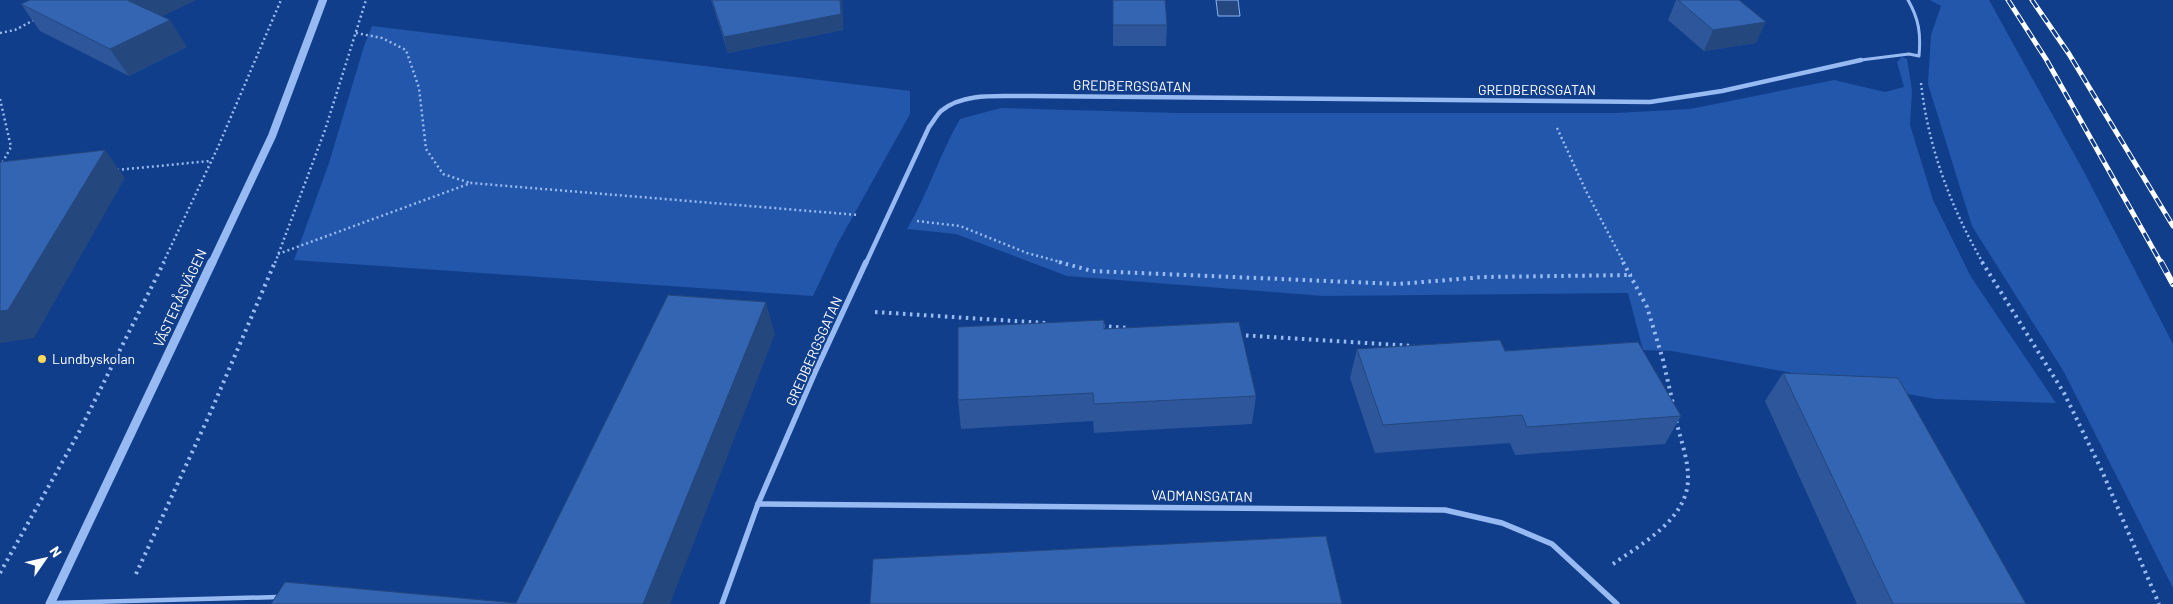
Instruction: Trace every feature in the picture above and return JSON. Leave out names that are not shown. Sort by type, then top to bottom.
[{"type":"street","name":"VÄSTERÅSVÄGEN","points":[[50,603],[272,136],[323,0]]},
{"type":"street","name":"GREDBERGSGATAN","points":[[722,604],[758,504],[844,310],[929,127],[942,110],[958,103],[981,97],[1032,96],[1650,102],[1722,91],[1862,60]]},
{"type":"street","name":"VADMANSGATAN","points":[[758,504],[1445,510],[1502,523],[1552,544],[1617,604]]},
{"type":"lane","points":[[1862,60],[1909,54],[1919,56],[1921,25],[1908,0]]},
{"type":"lane","points":[[50,603],[280,597]]},
{"type":"path","points":[[0,573],[86,420],[132,330],[211,161],[281,0]]},
{"type":"path","points":[[124,601],[238,352],[278,254],[325,129],[366,0]]},
{"type":"path","points":[[0,33],[15,30],[37,19]]},
{"type":"path","points":[[356,33],[382,38],[406,50],[419,88],[426,149],[443,174],[471,183],[887,218],[960,226],[1027,253],[1092,271],[1398,284],[1484,277],[1632,275]]},
{"type":"path","points":[[1919,56],[1921,97],[1932,147],[1954,205],[1986,269],[2064,393],[2083,431],[2159,604]]},
{"type":"path","points":[[0,99],[11,147],[0,167]]},
{"type":"path","points":[[1545,102],[1586,191],[1632,275],[1647,307],[1664,360],[1673,406]]},
{"type":"path","points":[[107,172],[211,161]]},
{"type":"path","points":[[278,254],[471,183]]},
{"type":"path","points":[[844,310],[1050,323]]},
{"type":"path","points":[[1099,326],[1129,328]]},
{"type":"path","points":[[1237,335],[1414,346]]},
{"type":"path","points":[[1593,580],[1674,518],[1682,506],[1689,479],[1675,415]]},
{"type":"shaded area","points":[[1216,0],[1238,0],[1240,16],[1218,16]]},
{"type":"shaded area","points":[[1930,0],[1989,0],[2083,170],[2173,344],[2173,588],[2064,372],[1972,226],[1928,84],[1931,35],[1941,6]]},
{"type":"shaded area","points":[[372,26],[910,91],[910,114],[838,243],[813,296],[294,260],[329,163],[364,46]]},
{"type":"shaded area","points":[[1902,57],[1907,59],[1912,90],[1910,125],[1933,200],[1971,277],[2056,403],[1935,399],[1672,351],[1643,350],[1628,293],[1324,296],[1067,276],[956,234],[907,229],[960,119],[1001,108],[1177,113],[1616,113],[1690,109],[1834,80],[1885,92],[1904,87],[1897,62]]},
{"type":"building","points":[[30,0],[127,0],[170,20],[110,49],[21,4]]},
{"type":"building","points":[[712,0],[840,0],[841,14],[724,37]]},
{"type":"building","points":[[1113,0],[1165,0],[1167,25],[1113,25]]},
{"type":"building","points":[[1678,0],[1739,0],[1766,22],[1713,30]]},
{"type":"building","points":[[105,150],[8,310],[0,311],[0,162]]},
{"type":"building","points":[[668,295],[766,302],[643,604],[271,604],[285,582],[516,603]]},
{"type":"building","points":[[1104,320],[1104,329],[1239,322],[1256,396],[1094,404],[1093,393],[958,400],[958,327]]},
{"type":"building","points":[[1500,340],[1505,351],[1638,342],[1681,416],[1527,427],[1522,415],[1383,425],[1357,349]]},
{"type":"building","points":[[1783,373],[1898,378],[2026,604],[1893,604]]},
{"type":"building","points":[[1326,536],[1342,604],[870,604],[873,559]]},
{"type":"railway","points":[[2008,0],[2046,59],[2161,263]]},
{"type":"railway","points":[[2032,0],[2069,54],[2173,226]]},
{"type":"railway","points":[[2161,262],[2173,284]]},
{"type":"place","name":"Lundbyskolan","points":[[42,359]]}]
